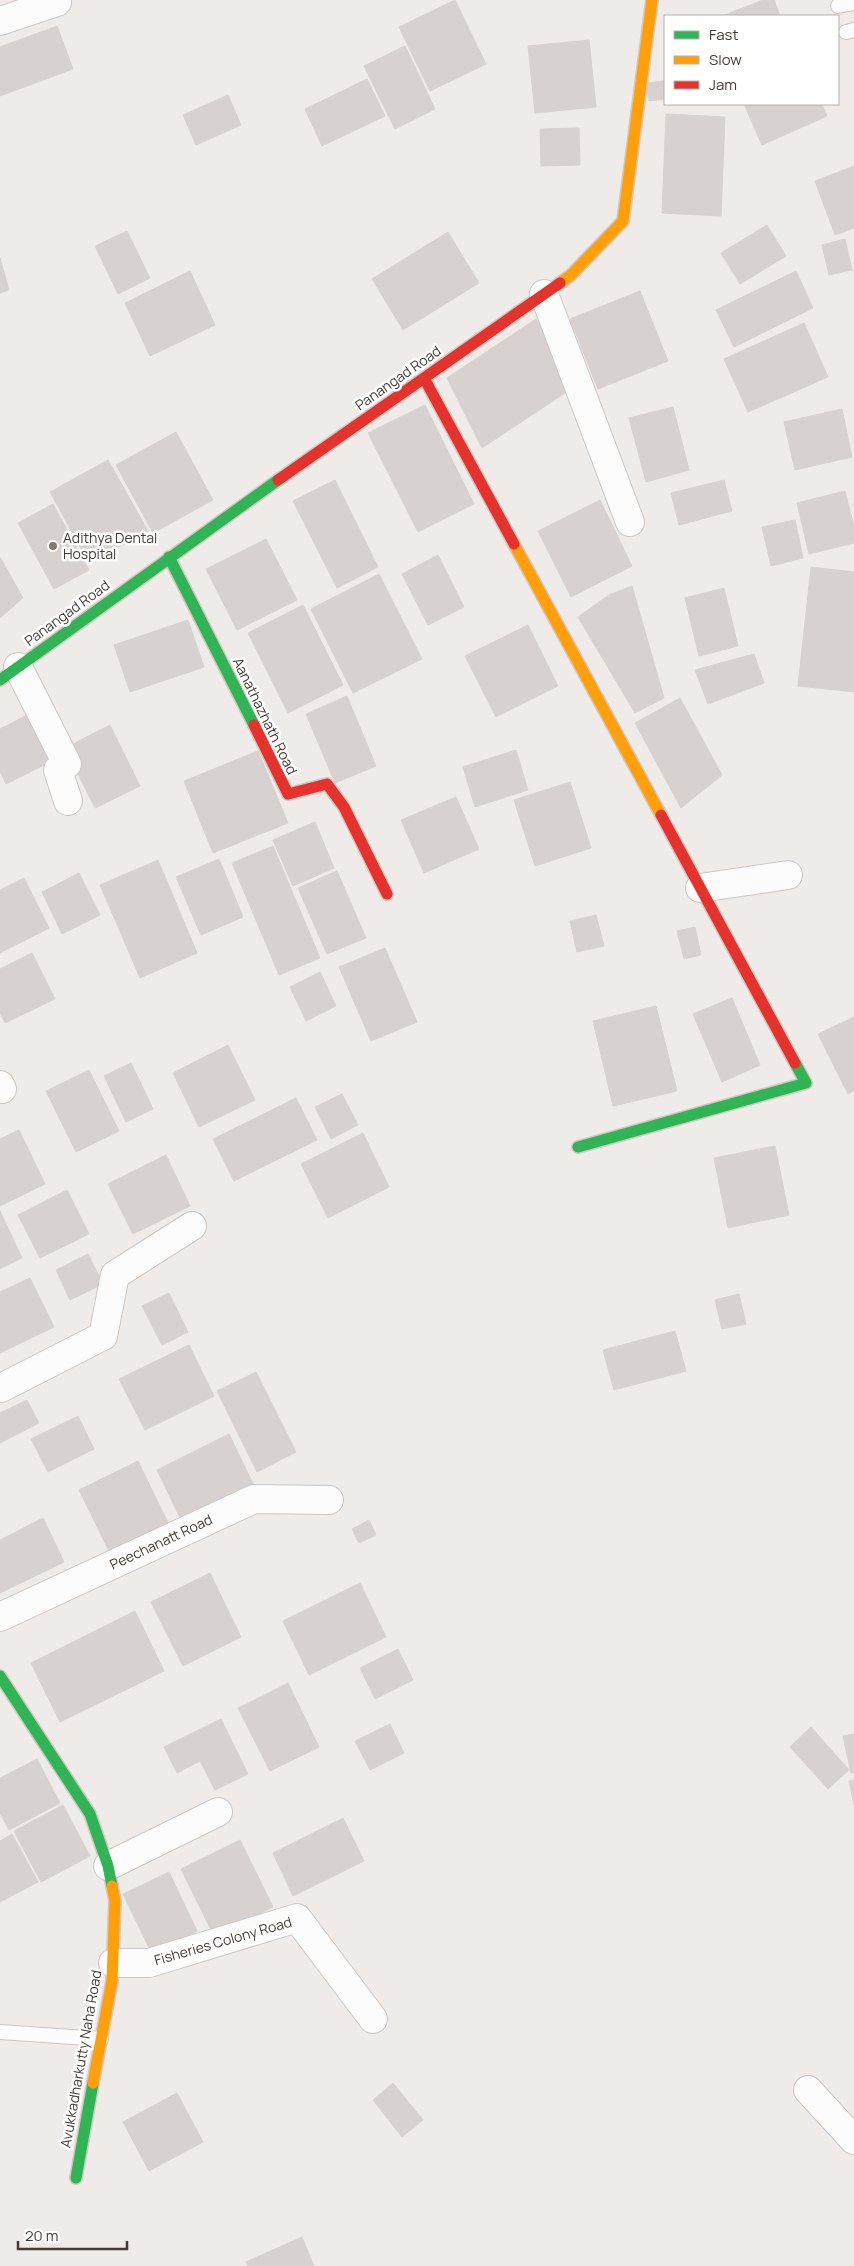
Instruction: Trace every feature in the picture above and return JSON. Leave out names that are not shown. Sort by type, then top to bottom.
[{"type":"street","name":"Panangad Road","points":[[9,674],[169,557],[571,275],[623,221],[652,0]]},
{"type":"street","points":[[0,21],[57,2]]},
{"type":"street","points":[[544,294],[630,522]]},
{"type":"street","points":[[424,378],[806,1083],[578,1146]]},
{"type":"street","name":"Aanathazhath Road","points":[[169,557],[288,794],[327,784],[344,807],[387,894]]},
{"type":"street","points":[[9,674],[67,764],[58,770],[68,801]]},
{"type":"street","points":[[700,888],[788,875]]},
{"type":"street","points":[[0,1387],[103,1336],[115,1275],[192,1226]]},
{"type":"street","name":"Peechanatt Road","points":[[0,1617],[254,1499],[329,1500]]},
{"type":"street","name":"Avukkadharkutty Naha Road","points":[[0,1676],[90,1814],[108,1866],[115,1901],[112,1981],[76,2178]]},
{"type":"street","points":[[108,1866],[218,1812]]},
{"type":"street","name":"Fisheries Colony Road","points":[[113,1963],[149,1963],[297,1918],[373,2019]]},
{"type":"street","points":[[808,2090],[854,2140]]},
{"type":"lane","points":[[838,6],[853,3]]},
{"type":"lane","points":[[0,2032],[101,2039]]},
{"type":"building","points":[[455,0],[486,64],[430,91],[399,27]]},
{"type":"building","points":[[763,0],[774,0],[780,15],[725,15]]},
{"type":"building","points":[[57,26],[73,69],[0,96],[0,47]]},
{"type":"building","points":[[589,40],[596,107],[535,113],[528,46]]},
{"type":"building","points":[[405,46],[435,109],[395,129],[364,66]]},
{"type":"building","points":[[367,79],[385,116],[322,146],[305,109]]},
{"type":"building","points":[[664,81],[664,99],[649,101],[646,83]]},
{"type":"building","points":[[228,95],[241,125],[196,145],[183,115]]},
{"type":"building","points":[[744,105],[822,105],[827,116],[762,145]]},
{"type":"building","points":[[666,114],[725,117],[721,216],[662,213]]},
{"type":"building","points":[[579,128],[580,165],[541,166],[540,129]]},
{"type":"building","points":[[854,166],[854,228],[835,235],[815,181]]},
{"type":"building","points":[[767,225],[786,256],[740,284],[721,253]]},
{"type":"building","points":[[127,231],[150,278],[118,294],[95,246]]},
{"type":"building","points":[[448,232],[479,283],[403,330],[372,279]]},
{"type":"building","points":[[845,239],[852,270],[829,275],[822,245]]},
{"type":"building","points":[[0,258],[9,290],[0,293]]},
{"type":"building","points":[[190,271],[215,325],[150,356],[125,303]]},
{"type":"building","points":[[796,271],[813,308],[734,347],[716,310]]},
{"type":"building","points":[[640,291],[668,361],[598,389],[570,319]]},
{"type":"building","points":[[536,319],[574,387],[482,448],[447,378]]},
{"type":"building","points":[[804,323],[828,377],[748,412],[724,359]]},
{"type":"building","points":[[425,405],[474,504],[418,532],[368,433]]},
{"type":"building","points":[[673,407],[689,470],[646,482],[629,418]]},
{"type":"building","points":[[842,409],[852,457],[795,470],[784,422]]},
{"type":"building","points":[[176,432],[213,500],[153,533],[116,465]]},
{"type":"building","points":[[108,460],[148,531],[89,563],[50,492]]},
{"type":"building","points":[[335,480],[378,567],[337,588],[293,501]]},
{"type":"building","points":[[724,480],[732,511],[679,525],[671,493]]},
{"type":"building","points":[[845,491],[854,527],[854,543],[809,554],[797,503]]},
{"type":"building","points":[[600,500],[632,566],[571,597],[538,531]]},
{"type":"building","name":"Adithya Dental Hospital","points":[[53,504],[89,570],[54,589],[18,523]]},
{"type":"building","points":[[795,520],[803,558],[771,566],[762,527]]},
{"type":"building","points":[[266,539],[297,600],[237,630],[206,569]]},
{"type":"building","points":[[438,555],[464,607],[428,625],[402,574]]},
{"type":"building","points":[[0,557],[23,598],[0,618]]},
{"type":"building","points":[[811,567],[854,572],[854,692],[798,686]]},
{"type":"building","points":[[379,574],[422,659],[353,693],[311,609]]},
{"type":"building","points":[[632,586],[664,698],[635,713],[578,617],[609,595]]},
{"type":"building","points":[[724,588],[738,646],[699,656],[685,598]]},
{"type":"building","points":[[303,605],[343,685],[288,713],[248,633]]},
{"type":"building","points":[[188,620],[204,667],[130,692],[114,645]]},
{"type":"building","points":[[528,625],[558,686],[496,717],[465,656]]},
{"type":"building","points":[[754,654],[764,683],[708,704],[695,670]]},
{"type":"building","points":[[347,696],[376,766],[335,783],[306,714]]},
{"type":"building","points":[[680,698],[722,775],[681,808],[635,723]]},
{"type":"building","points":[[33,712],[56,759],[6,784],[0,771],[0,729]]},
{"type":"building","points":[[110,725],[140,786],[95,808],[65,748]]},
{"type":"building","points":[[516,750],[528,790],[475,807],[463,767]]},
{"type":"building","points":[[258,751],[288,823],[213,853],[184,781]]},
{"type":"building","points":[[570,782],[591,848],[535,866],[514,800]]},
{"type":"building","points":[[456,797],[479,849],[424,873],[401,820]]},
{"type":"building","points":[[315,822],[334,868],[293,886],[273,840]]},
{"type":"building","points":[[273,846],[320,958],[279,975],[232,863]]},
{"type":"building","points":[[219,859],[243,917],[201,935],[176,877]]},
{"type":"building","points":[[158,860],[197,953],[140,978],[100,885]]},
{"type":"building","points":[[337,871],[366,938],[327,954],[298,888]]},
{"type":"building","points":[[79,873],[100,915],[62,934],[42,892]]},
{"type":"building","points":[[24,878],[49,928],[0,953],[0,890]]},
{"type":"building","points":[[596,915],[604,946],[577,952],[570,921]]},
{"type":"building","points":[[695,927],[701,955],[684,959],[677,931]]},
{"type":"building","points":[[385,948],[417,1022],[371,1041],[339,967]]},
{"type":"building","points":[[32,953],[55,999],[5,1023],[0,1013],[0,969]]},
{"type":"building","points":[[320,972],[336,1006],[306,1021],[290,987]]},
{"type":"building","points":[[732,998],[760,1065],[722,1082],[693,1014]]},
{"type":"building","points":[[656,1006],[677,1091],[613,1106],[593,1021]]},
{"type":"building","points":[[854,1017],[854,1091],[848,1094],[818,1034]]},
{"type":"building","points":[[228,1045],[255,1100],[199,1127],[173,1073]]},
{"type":"building","points":[[131,1063],[153,1109],[126,1122],[104,1076]]},
{"type":"building","points":[[89,1070],[119,1131],[76,1152],[46,1091]]},
{"type":"building","points":[[342,1094],[358,1125],[331,1139],[315,1107]]},
{"type":"building","points":[[296,1098],[317,1140],[234,1181],[213,1139]]},
{"type":"building","points":[[19,1130],[45,1184],[0,1206],[0,1139]]},
{"type":"building","points":[[363,1133],[389,1187],[328,1218],[301,1164]]},
{"type":"building","points":[[775,1146],[789,1215],[728,1228],[714,1158]]},
{"type":"building","points":[[166,1155],[190,1206],[133,1234],[108,1184]]},
{"type":"building","points":[[67,1190],[89,1234],[40,1258],[18,1215]]},
{"type":"building","points":[[0,1211],[22,1258],[0,1269]]},
{"type":"building","points":[[88,1254],[103,1284],[70,1300],[56,1270]]},
{"type":"building","points":[[30,1278],[54,1327],[0,1353],[0,1292]]},
{"type":"building","points":[[169,1293],[188,1332],[162,1345],[142,1306]]},
{"type":"building","points":[[739,1294],[746,1324],[722,1329],[715,1300]]},
{"type":"building","points":[[675,1331],[686,1371],[614,1390],[603,1350]]},
{"type":"building","points":[[189,1345],[214,1396],[145,1430],[119,1379]]},
{"type":"building","points":[[256,1372],[296,1452],[257,1472],[217,1391]]},
{"type":"building","points":[[27,1400],[39,1423],[0,1443],[0,1413]]},
{"type":"building","points":[[78,1416],[94,1449],[48,1472],[31,1439]]},
{"type":"building","points":[[229,1434],[256,1490],[184,1526],[157,1470]]},
{"type":"building","points":[[138,1461],[170,1527],[111,1555],[79,1490]]},
{"type":"building","points":[[43,1518],[64,1562],[0,1593],[0,1540]]},
{"type":"building","points":[[369,1520],[376,1535],[359,1543],[352,1529]]},
{"type":"building","points":[[210,1573],[241,1637],[183,1666],[151,1602]]},
{"type":"building","points":[[360,1583],[386,1637],[309,1675],[283,1621]]},
{"type":"building","points":[[135,1611],[164,1671],[60,1722],[31,1663]]},
{"type":"building","points":[[398,1649],[413,1680],[375,1699],[360,1668]]},
{"type":"building","points":[[288,1683],[319,1747],[270,1771],[238,1708]]},
{"type":"building","points":[[221,1719],[248,1774],[215,1790],[200,1761],[177,1773],[164,1747]]},
{"type":"building","points":[[390,1724],[404,1753],[370,1770],[355,1741]]},
{"type":"building","points":[[811,1727],[849,1770],[828,1789],[790,1747]]},
{"type":"building","points":[[854,1734],[854,1773],[851,1773],[843,1736]]},
{"type":"building","points":[[37,1759],[60,1803],[9,1830],[0,1813],[0,1778]]},
{"type":"building","points":[[854,1780],[854,1805],[849,1781]]},
{"type":"building","points":[[63,1805],[90,1856],[41,1882],[14,1831]]},
{"type":"building","points":[[343,1818],[364,1861],[293,1896],[273,1853]]},
{"type":"building","points":[[12,1834],[38,1882],[0,1902],[0,1841]]},
{"type":"building","points":[[240,1840],[273,1907],[214,1936],[181,1869]]},
{"type":"building","points":[[169,1872],[197,1931],[152,1954],[123,1894]]},
{"type":"building","points":[[393,2083],[423,2120],[402,2137],[373,2100]]},
{"type":"building","points":[[177,2093],[203,2142],[149,2171],[123,2122]]},
{"type":"building","points":[[302,2237],[314,2266],[248,2266],[246,2262]]},
{"type":"traffic: fast","points":[[0,680],[278,480]]},
{"type":"traffic: fast","points":[[169,557],[254,725]]},
{"type":"traffic: fast","points":[[578,1147],[806,1083],[795,1063]]},
{"type":"traffic: fast","points":[[0,1676],[90,1814],[108,1866],[112,1886]]},
{"type":"traffic: fast","points":[[76,2178],[93,2083]]},
{"type":"traffic: slow","points":[[560,283],[571,275],[623,221],[652,0]]},
{"type":"traffic: slow","points":[[514,544],[661,815]]},
{"type":"traffic: slow","points":[[93,2083],[112,1981],[115,1901],[112,1886]]},
{"type":"traffic: jam","points":[[278,480],[560,283]]},
{"type":"traffic: jam","points":[[424,378],[514,544]]},
{"type":"traffic: jam","points":[[254,725],[288,794],[327,784],[344,807],[387,894]]},
{"type":"traffic: jam","points":[[661,815],[795,1063]]},
{"type":"place","name":"Adithya Dental Hospital","points":[[53,546]]}]
